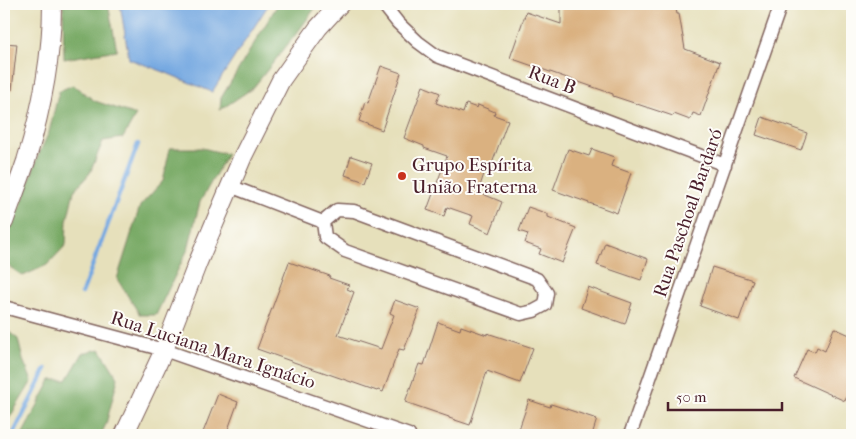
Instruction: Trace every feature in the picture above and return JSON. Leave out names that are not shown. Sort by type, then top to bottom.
[{"type":"main road","points":[[4,222],[26,160],[43,96],[52,28],[52,4]]},
{"type":"main road","points":[[124,435],[164,350],[230,186],[280,80],[318,28],[340,4]]},
{"type":"street","name":"Rua B","points":[[383,4],[398,23],[418,42],[437,56],[725,165]]},
{"type":"street","name":"Rua Paschoal Bardaró","points":[[630,435],[781,4]]},
{"type":"street","points":[[230,186],[323,222]]},
{"type":"street","points":[[337,210],[354,211],[518,272],[536,279],[547,293],[545,305],[534,312],[521,314],[345,251],[325,237],[323,222],[337,210]]},
{"type":"street","name":"Rua Luciana Mara Ignácio","points":[[4,307],[164,350],[408,435]]},
{"type":"green space","points":[[63,4],[108,4],[117,50],[64,59]]},
{"type":"green space","points":[[278,4],[318,4],[253,88],[220,110],[221,98]]},
{"type":"green space","points":[[73,85],[95,101],[136,115],[123,138],[103,141],[90,173],[74,191],[67,221],[66,245],[47,265],[23,276],[4,263],[4,239],[22,202],[38,156],[49,132],[59,91]]},
{"type":"green space","points":[[170,148],[202,148],[227,154],[200,202],[188,249],[156,315],[140,315],[117,279],[140,206],[163,181]]},
{"type":"green space","points":[[4,328],[18,339],[23,360],[32,381],[4,427]]},
{"type":"green space","points":[[100,349],[118,378],[106,424],[101,435],[22,435],[51,380],[67,380],[83,353]]},
{"type":"water","points":[[120,4],[269,4],[212,92],[129,59]]},
{"type":"building","points":[[561,4],[675,4],[677,14],[679,14],[685,49],[720,62],[701,116],[693,113],[690,120],[674,114],[673,116],[510,58],[526,12],[561,24]]},
{"type":"building","points":[[4,43],[17,44],[12,90],[4,90]]},
{"type":"building","points":[[381,66],[401,73],[382,130],[359,121],[365,102],[368,103]]},
{"type":"building","points":[[423,86],[440,93],[436,103],[463,113],[466,104],[477,108],[478,105],[495,112],[494,115],[508,120],[490,169],[486,168],[478,192],[502,202],[490,233],[470,224],[473,216],[447,207],[444,216],[427,210],[447,156],[424,148],[424,146],[404,138]]},
{"type":"building","points":[[762,117],[807,133],[801,150],[756,135]]},
{"type":"building","points":[[568,149],[589,156],[592,149],[614,157],[611,166],[631,173],[617,213],[553,190]]},
{"type":"building","points":[[351,156],[372,163],[365,182],[345,175]]},
{"type":"building","points":[[528,207],[548,214],[548,217],[576,228],[562,263],[539,254],[541,249],[525,243],[528,234],[519,231]]},
{"type":"building","points":[[605,243],[648,259],[641,280],[597,265]]},
{"type":"building","points":[[289,262],[330,276],[329,278],[349,285],[347,289],[354,292],[338,335],[381,349],[394,315],[390,313],[395,300],[420,309],[404,350],[399,349],[383,392],[257,349]]},
{"type":"building","points":[[712,267],[753,280],[739,320],[700,306]]},
{"type":"building","points":[[588,287],[632,303],[625,324],[581,308]]},
{"type":"building","points":[[438,322],[460,330],[461,326],[487,335],[487,333],[533,348],[520,383],[487,371],[470,425],[405,402],[419,364],[424,365]]},
{"type":"building","points":[[834,328],[852,336],[852,383],[845,401],[794,378],[807,349],[815,352],[817,347],[825,351]]},
{"type":"building","points":[[218,394],[238,402],[226,435],[202,435]]},
{"type":"building","points":[[529,400],[550,407],[551,404],[597,419],[592,435],[517,435]]},
{"type":"waterway","points":[[82,293],[138,144]]},
{"type":"waterway","points":[[13,435],[46,369]]},
{"type":"place","name":"Grupo Espírita União Fraterna","points":[[402,176]]}]
